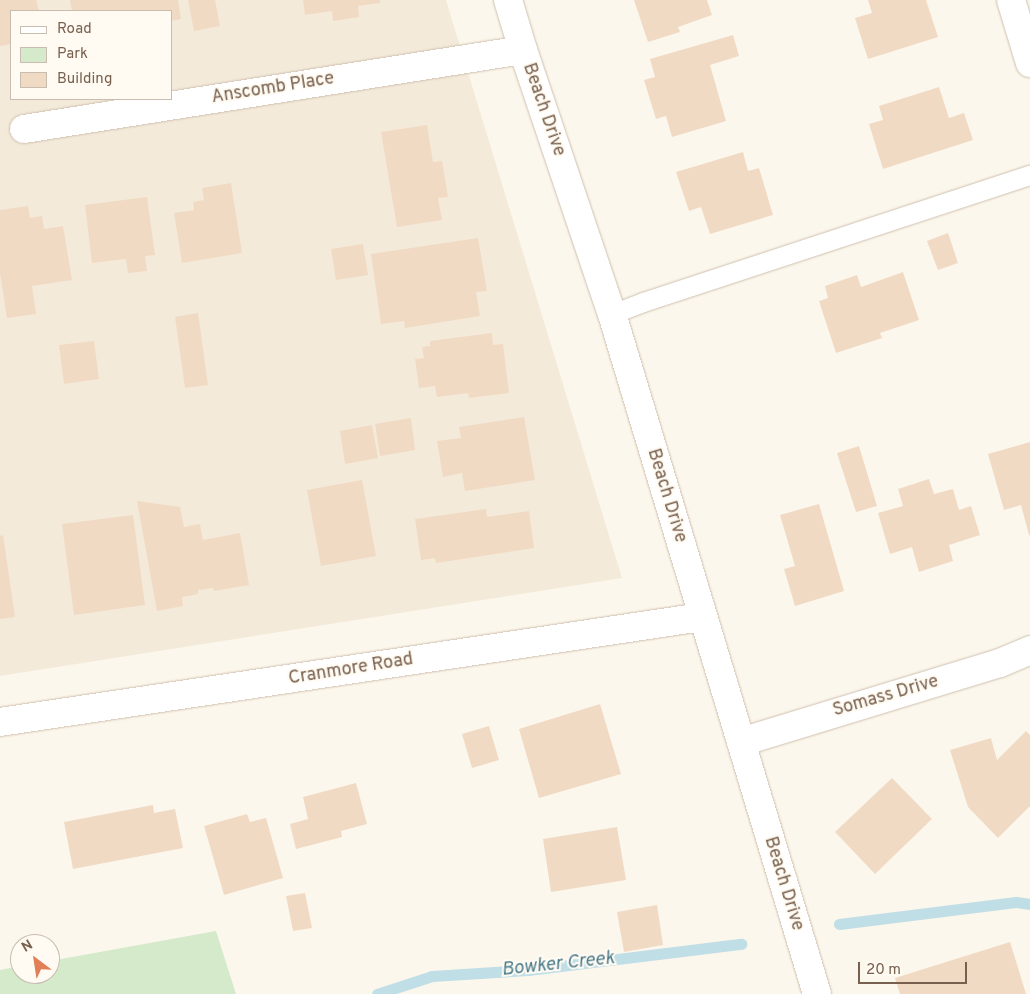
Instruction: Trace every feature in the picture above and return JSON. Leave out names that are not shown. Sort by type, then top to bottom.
[{"type":"street","name":"Beach Drive","points":[[508,0],[612,314],[817,994]]},
{"type":"street","points":[[1012,0],[1030,62]]},
{"type":"street","name":"Anscomb Place","points":[[24,129],[523,50]]},
{"type":"street","name":"Cranmore Road","points":[[0,722],[702,617]]},
{"type":"street","name":"Somass Drive","points":[[740,742],[1000,664],[1030,650]]},
{"type":"lane","points":[[612,314],[643,302],[1030,175]]},
{"type":"shaded area","points":[[0,0],[446,0],[622,578],[0,676]]},
{"type":"green space","points":[[216,931],[236,994],[0,994],[0,970],[10,968],[10,984],[60,984],[60,959]]},
{"type":"building","points":[[0,0],[36,0],[39,10],[10,10],[10,44],[0,46]]},
{"type":"building","points":[[70,0],[178,0],[181,19],[172,21],[172,10],[72,10]]},
{"type":"building","points":[[188,0],[215,0],[220,26],[194,31]]},
{"type":"building","points":[[303,0],[380,0],[380,3],[358,6],[359,17],[333,21],[332,11],[305,15]]},
{"type":"building","points":[[634,0],[707,0],[712,15],[678,27],[680,32],[648,42]]},
{"type":"building","points":[[868,0],[926,0],[938,37],[868,59],[855,18],[872,13]]},
{"type":"building","points":[[733,35],[739,56],[710,65],[726,121],[672,137],[666,116],[656,119],[644,80],[655,77],[650,59]]},
{"type":"building","points":[[939,87],[949,118],[964,113],[973,140],[883,169],[869,124],[883,120],[879,106]]},
{"type":"building","points":[[427,125],[433,162],[442,161],[448,197],[438,198],[442,220],[397,227],[381,132]]},
{"type":"building","points":[[743,152],[748,171],[759,168],[773,215],[710,234],[701,207],[689,211],[676,172]]},
{"type":"building","points":[[231,183],[242,253],[182,263],[174,213],[194,210],[193,202],[204,200],[202,188]]},
{"type":"building","points":[[147,197],[155,255],[145,256],[147,271],[128,273],[126,259],[92,263],[85,205]]},
{"type":"building","points":[[28,206],[30,218],[42,216],[44,229],[63,226],[72,280],[32,286],[36,314],[7,318],[0,273],[0,210]]},
{"type":"building","points":[[948,233],[958,263],[938,270],[927,241]]},
{"type":"building","points":[[478,238],[487,291],[476,292],[480,316],[405,328],[404,321],[381,324],[371,254]]},
{"type":"building","points":[[363,244],[368,275],[336,280],[331,249]]},
{"type":"building","points":[[903,272],[919,320],[880,333],[882,338],[836,353],[819,301],[828,298],[825,286],[857,275],[861,287]]},
{"type":"building","points":[[198,313],[208,385],[185,388],[175,317]]},
{"type":"building","points":[[492,333],[493,345],[503,344],[509,393],[469,398],[468,393],[437,397],[435,386],[419,388],[415,359],[424,358],[422,347],[430,346],[430,341]]},
{"type":"building","points":[[94,341],[99,379],[64,384],[59,345]]},
{"type":"building","points":[[524,417],[535,480],[465,491],[462,473],[443,477],[437,441],[461,438],[459,427]]},
{"type":"building","points":[[411,418],[415,450],[380,456],[375,424]]},
{"type":"building","points":[[372,425],[378,458],[345,464],[340,431]]},
{"type":"building","points":[[1030,442],[1029,535],[1021,505],[1004,510],[988,454]]},
{"type":"building","points":[[859,446],[877,506],[856,512],[837,453]]},
{"type":"building","points":[[929,479],[934,494],[953,489],[959,510],[971,506],[980,535],[949,545],[953,561],[919,572],[912,547],[890,554],[878,513],[903,506],[898,489]]},
{"type":"building","points":[[362,480],[376,556],[321,566],[307,490]]},
{"type":"building","points":[[137,501],[180,507],[184,527],[200,524],[203,540],[240,533],[249,585],[214,591],[213,588],[198,590],[198,594],[182,597],[183,606],[157,611]]},
{"type":"building","points":[[819,504],[844,591],[795,606],[784,569],[795,566],[780,515]]},
{"type":"building","points":[[486,509],[487,517],[529,511],[534,548],[436,563],[435,558],[421,560],[415,519]]},
{"type":"building","points":[[133,515],[145,605],[74,615],[62,524]]},
{"type":"building","points":[[3,535],[15,617],[0,619],[0,536]]},
{"type":"building","points":[[600,704],[621,774],[539,798],[519,729]]},
{"type":"building","points":[[489,726],[499,760],[472,768],[462,734]]},
{"type":"building","points":[[1026,731],[1030,735],[1030,806],[998,838],[968,807],[950,750],[991,738],[997,760]]},
{"type":"building","points":[[892,778],[932,819],[875,874],[835,832]]},
{"type":"building","points":[[356,783],[367,824],[341,831],[342,837],[296,849],[290,824],[308,819],[303,797]]},
{"type":"building","points":[[153,805],[154,813],[175,809],[183,848],[73,869],[64,822]]},
{"type":"building","points":[[247,814],[250,822],[266,818],[283,878],[224,895],[204,826]]},
{"type":"building","points":[[617,827],[626,880],[551,892],[543,839]]},
{"type":"building","points":[[305,893],[312,928],[293,931],[286,896]]},
{"type":"building","points":[[657,905],[663,945],[624,952],[617,912]]},
{"type":"building","points":[[1010,942],[1026,994],[900,994],[895,978]]},
{"type":"waterway","name":"Bowker Creek","points":[[839,924],[1016,902],[1030,904]]},
{"type":"waterway","name":"Bowker Creek","points":[[377,994],[432,976],[528,970],[741,944]]}]
